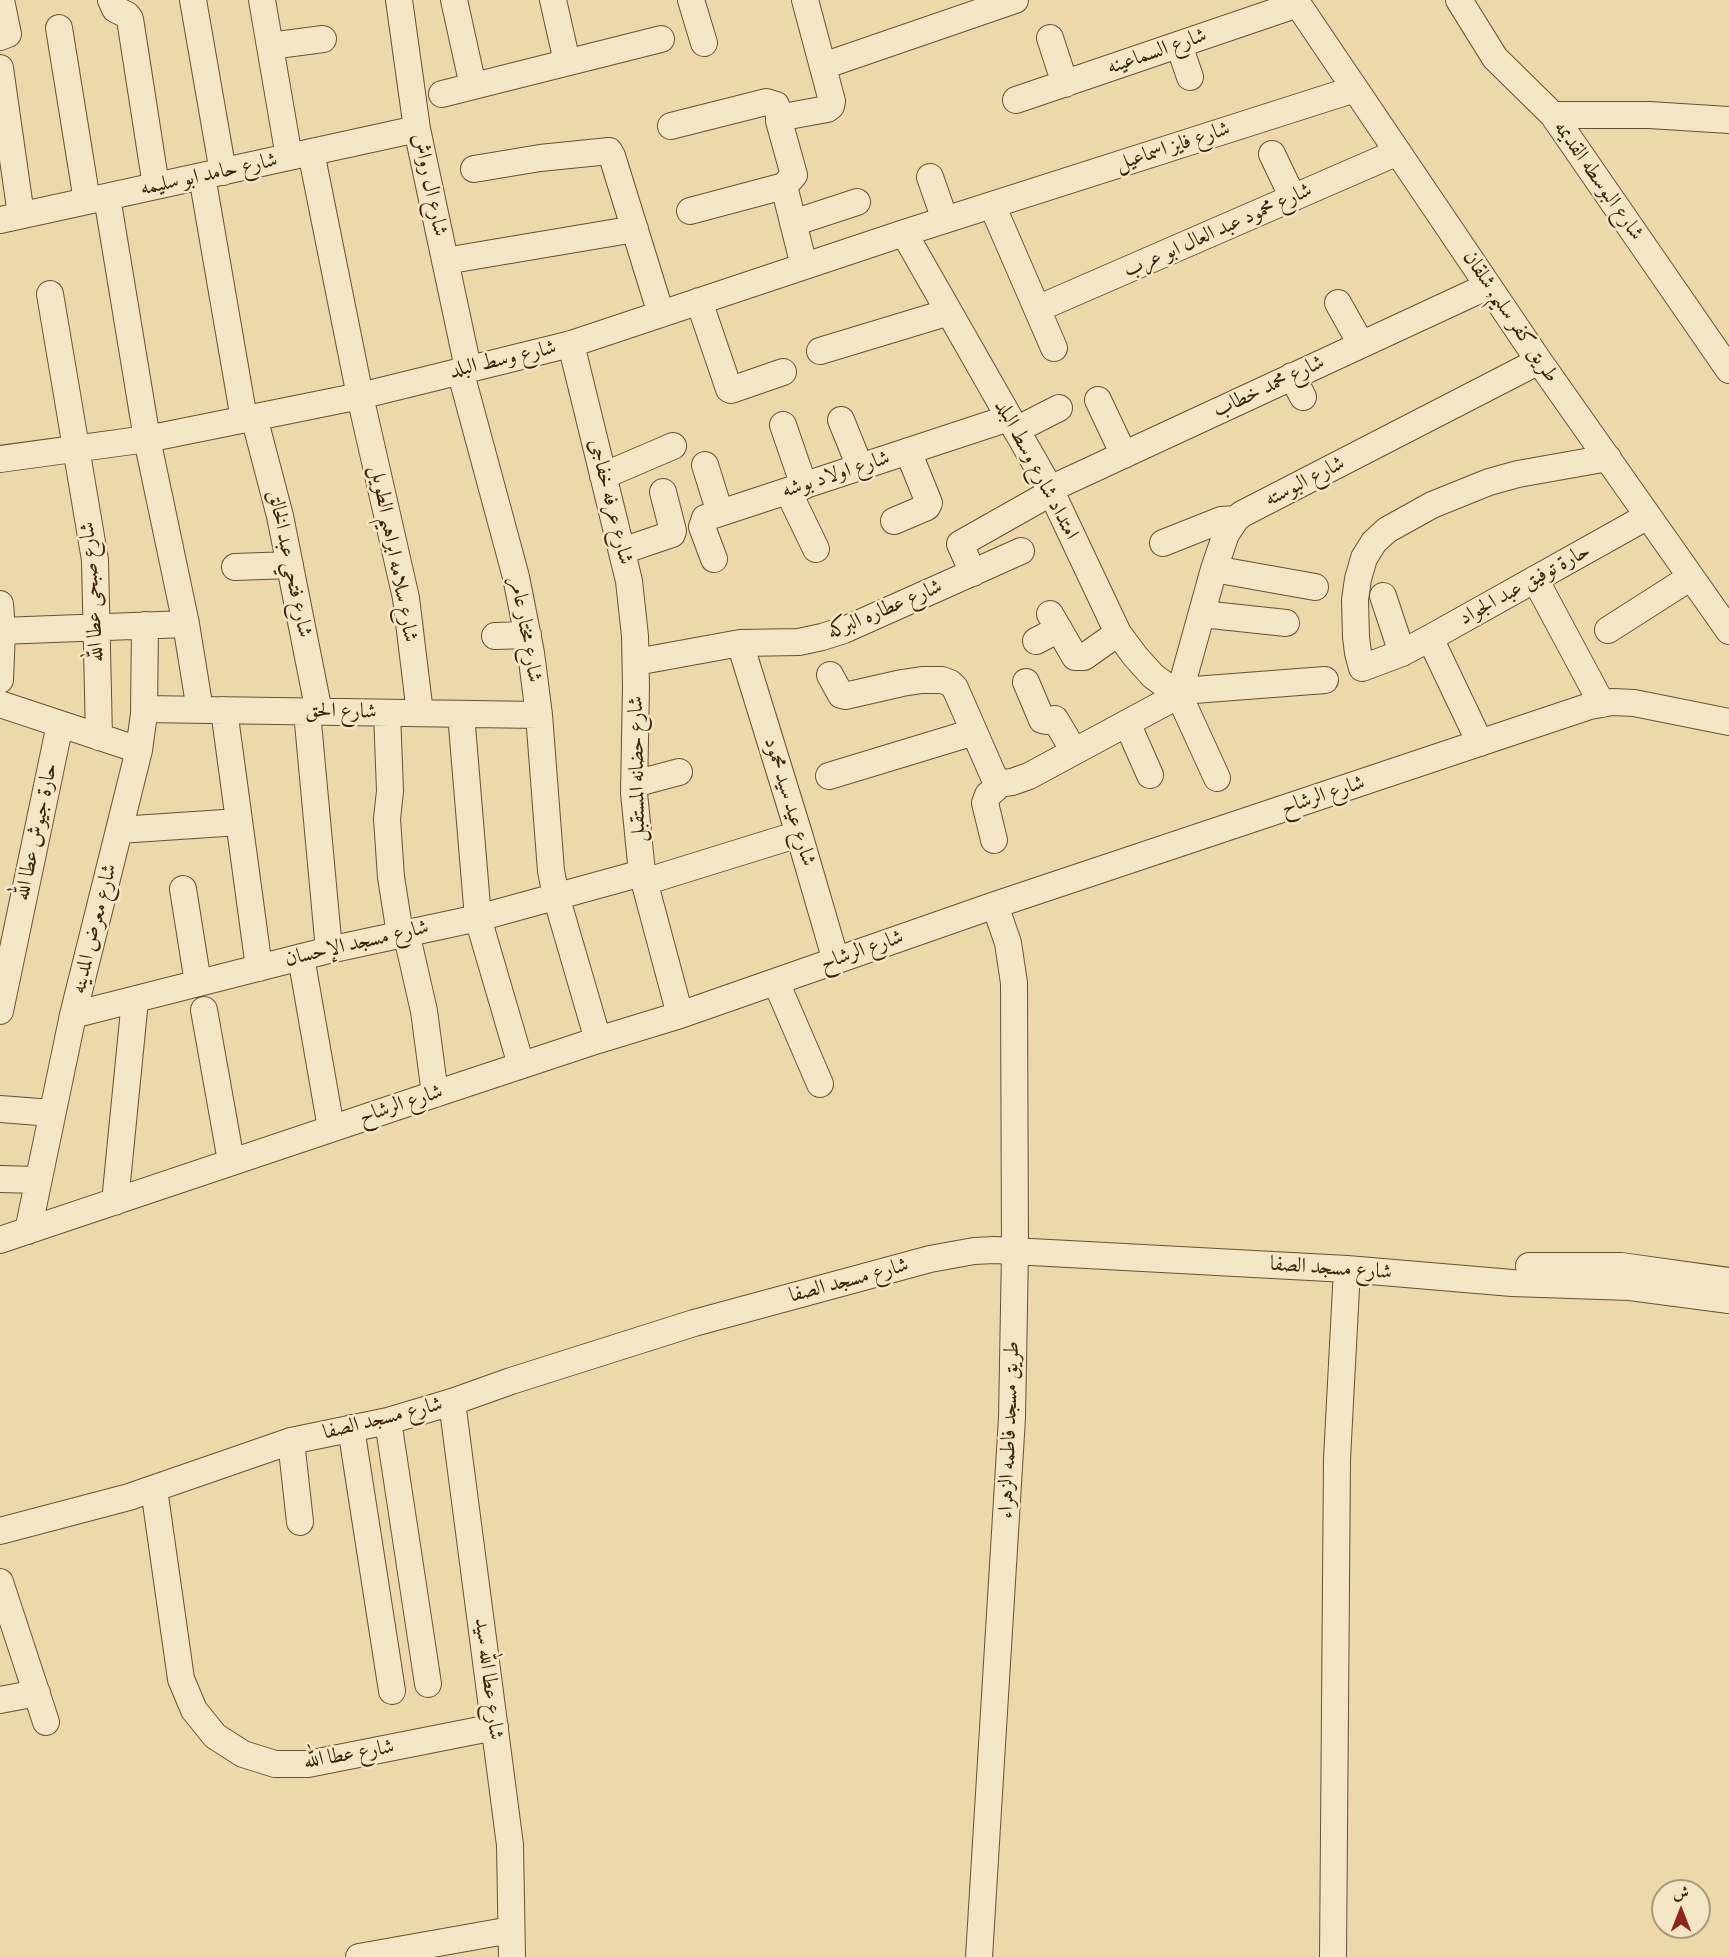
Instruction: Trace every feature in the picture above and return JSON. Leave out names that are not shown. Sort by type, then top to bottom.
[{"type":"street","points":[[0,37],[8,34],[1,0]]},
{"type":"street","points":[[111,0],[115,9],[130,19],[156,186]]},
{"type":"street","name":"شارع فتحي عبد الخالق","points":[[193,0],[213,174],[249,418],[280,516],[314,712],[329,950]]},
{"type":"street","name":"شارع سلامه ابراهيم الطويل","points":[[262,0],[270,46],[300,155],[360,396],[406,598],[420,713]]},
{"type":"street","name":"شارع ال رواش","points":[[399,0],[417,129],[445,261],[464,369]]},
{"type":"street","points":[[454,0],[473,86]]},
{"type":"street","points":[[553,0],[567,62]]},
{"type":"street","points":[[691,0],[704,43]]},
{"type":"street","points":[[780,119],[827,109],[831,106],[832,101],[805,0]]},
{"type":"street","points":[[823,66],[1016,0]]},
{"type":"street","name":"شارع البوسطه القديمه","points":[[1459,0],[1495,58],[1553,115],[1729,370]]},
{"type":"street","name":"شارع السماعينه","points":[[1016,100],[1297,2]]},
{"type":"street","name":"طريق كفر سليم, شلقان","points":[[1297,2],[1539,361],[1729,631]]},
{"type":"street","points":[[59,28],[186,624],[212,710],[239,822],[259,968]]},
{"type":"street","points":[[1050,38],[1065,84]]},
{"type":"street","points":[[270,46],[323,39]]},
{"type":"street","points":[[442,94],[660,39]]},
{"type":"street","points":[[1179,45],[1190,77]]},
{"type":"street","points":[[0,68],[10,218]]},
{"type":"street","name":"شارع فايز اسماعيل","points":[[992,205],[1355,89]]},
{"type":"street","points":[[671,126],[766,102],[776,105],[794,175],[784,186],[690,211]]},
{"type":"street","points":[[1553,115],[1649,115],[1729,120]]},
{"type":"street","name":"شارع حامد ابو سليمه","points":[[10,218],[417,129]]},
{"type":"street","points":[[474,169],[606,151],[612,154],[661,314]]},
{"type":"street","name":"شارع محمود عبد العال ابو عرب","points":[[1037,309],[1398,152]]},
{"type":"street","points":[[1272,153],[1293,198]]},
{"type":"street","points":[[930,177],[945,220]]},
{"type":"street","points":[[784,186],[804,267]]},
{"type":"street","points":[[793,223],[857,202]]},
{"type":"street","points":[[992,205],[1054,348]]},
{"type":"street","name":"شارع وسط البلد","points":[[0,459],[147,439],[360,396],[571,344],[992,205]]},
{"type":"street","points":[[445,261],[635,229]]},
{"type":"street","name":"امتداد شارع وسط البلد","points":[[904,233],[1051,491],[1118,633],[1153,676],[1179,695]]},
{"type":"street","name":"شارع محمد خطاب","points":[[973,573],[960,544],[1051,491],[1124,454],[1298,386],[1361,344],[1488,286]]},
{"type":"street","name":"شارع صبحى عطا الله","points":[[50,294],[93,550],[99,737]]},
{"type":"street","points":[[699,301],[729,389],[783,372]]},
{"type":"street","points":[[1338,303],[1361,344]]},
{"type":"street","points":[[820,351],[949,312]]},
{"type":"street","name":"شارع عرفه خفاجى","points":[[571,344],[629,581],[636,662]]},
{"type":"street","name":"شارع البوسته","points":[[1236,519],[1253,508],[1539,361]]},
{"type":"street","name":"شارع مختار عامر","points":[[464,369],[516,577],[528,635],[539,715],[550,865],[556,896],[598,1040]]},
{"type":"street","points":[[1098,400],[1124,454]]},
{"type":"street","name":"شارع اولاد بوشه","points":[[720,513],[908,451],[1013,424],[1059,408]]},
{"type":"street","points":[[841,420],[860,467]]},
{"type":"street","points":[[783,425],[796,488],[816,549]]},
{"type":"street","points":[[603,476],[673,446]]},
{"type":"street","points":[[894,521],[927,507],[930,503],[908,451]]},
{"type":"street","name":"حارة توفيق عبد الجواد","points":[[1608,458],[1518,474],[1490,482],[1432,505],[1402,520],[1374,542],[1364,558],[1356,590],[1356,637],[1362,668],[1430,638],[1648,516]]},
{"type":"street","points":[[705,465],[720,513],[705,518],[702,524],[714,559]]},
{"type":"street","points":[[622,551],[672,534],[663,492]]},
{"type":"street","points":[[1163,543],[1221,520],[1236,519],[1226,534],[1214,569],[1179,695],[1217,778]]},
{"type":"street","name":"شارع عطاره البركه","points":[[636,662],[740,643],[799,642],[822,637],[844,630],[1021,551]]},
{"type":"street","points":[[235,567],[290,565]]},
{"type":"street","points":[[1214,569],[1315,587]]},
{"type":"street","points":[[1608,630],[1691,577]]},
{"type":"street","points":[[1535,579],[1602,704]]},
{"type":"street","points":[[1202,614],[1283,623],[1285,581]]},
{"type":"street","points":[[1383,596],[1402,652]]},
{"type":"street","points":[[0,604],[0,680]]},
{"type":"street","points":[[1036,641],[1054,622],[1075,657],[1078,658],[1084,657],[1118,633]]},
{"type":"street","points":[[1,631],[186,624]]},
{"type":"street","name":"شارع معرض المدينه","points":[[28,1231],[73,1015],[140,750],[144,709],[145,626]]},
{"type":"street","points":[[495,636],[528,635]]},
{"type":"street","points":[[1430,638],[1480,743]]},
{"type":"street","name":"شارع عيد سيد محمود","points":[[740,643],[836,961]]},
{"type":"street","name":"شارع حضانه المستقبل","points":[[636,662],[634,784],[643,877],[680,1016]]},
{"type":"street","points":[[830,675],[841,695],[845,696],[922,680],[942,681],[950,683],[955,688],[997,784],[985,803],[994,840]]},
{"type":"street","points":[[997,784],[1029,776],[1179,695],[1194,690],[1325,680]]},
{"type":"street","points":[[1026,682],[1042,720],[1054,719],[1074,751]]},
{"type":"street","name":"شارع الرشاح","points":[[0,1240],[521,1065],[680,1016],[995,905],[1602,704],[1635,703],[1729,722]]},
{"type":"street","points":[[0,704],[140,750]]},
{"type":"street","name":"شارع الحق","points":[[144,709],[539,715]]},
{"type":"street","points":[[387,713],[390,790],[387,819],[391,877],[424,1011],[435,1094]]},
{"type":"street","points":[[461,714],[478,918],[521,1065]]},
{"type":"street","points":[[1127,723],[1149,775]]},
{"type":"street","name":"حارة جيوش عطا الله","points":[[0,1011],[60,724]]},
{"type":"street","points":[[829,776],[974,732]]},
{"type":"street","points":[[634,784],[679,772]]},
{"type":"street","points":[[119,830],[239,822]]},
{"type":"street","name":"شارع مسجد الإحسان","points":[[73,1015],[329,950],[478,918],[556,896],[643,877],[799,834]]},
{"type":"street","points":[[183,889],[198,983]]},
{"type":"street","name":"طريق مسجد فاطمه الزهراء","points":[[979,1957],[1012,1418],[1015,1246],[1014,983],[1008,943],[995,905]]},
{"type":"street","points":[[301,957],[332,1128]]},
{"type":"street","points":[[776,982],[820,1084]]},
{"type":"street","points":[[115,1202],[135,1000]]},
{"type":"street","points":[[204,1010],[231,1161]]},
{"type":"street","points":[[0,1110],[52,1113]]},
{"type":"street","points":[[0,1179],[38,1180]]},
{"type":"street","name":"شارع مسجد الصفا","points":[[1015,1246],[1512,1283],[1630,1287],[1729,1300]]},
{"type":"street","name":"شارع مسجد الصفا","points":[[0,1530],[154,1489],[291,1441],[388,1421],[452,1402],[694,1323],[930,1258],[974,1251],[1015,1246],[1238,1247],[1529,1266],[1621,1266],[1729,1281]]},
{"type":"street","points":[[1333,1957],[1337,1460],[1347,1269]]},
{"type":"street","name":"شارع عطا الله سيد","points":[[452,1402],[510,1845],[512,1957]]},
{"type":"street","points":[[388,1421],[428,1684]]},
{"type":"street","points":[[351,1428],[392,1691]]},
{"type":"street","points":[[291,1441],[300,1522]]},
{"type":"street","name":"شارع عطا الله","points":[[154,1489],[181,1679],[194,1710],[215,1736],[243,1754],[274,1764],[308,1764],[495,1726]]},
{"type":"street","points":[[0,1582],[46,1722]]},
{"type":"street","points":[[0,1700],[37,1693]]},
{"type":"street","points":[[359,1957],[511,1930]]}]
